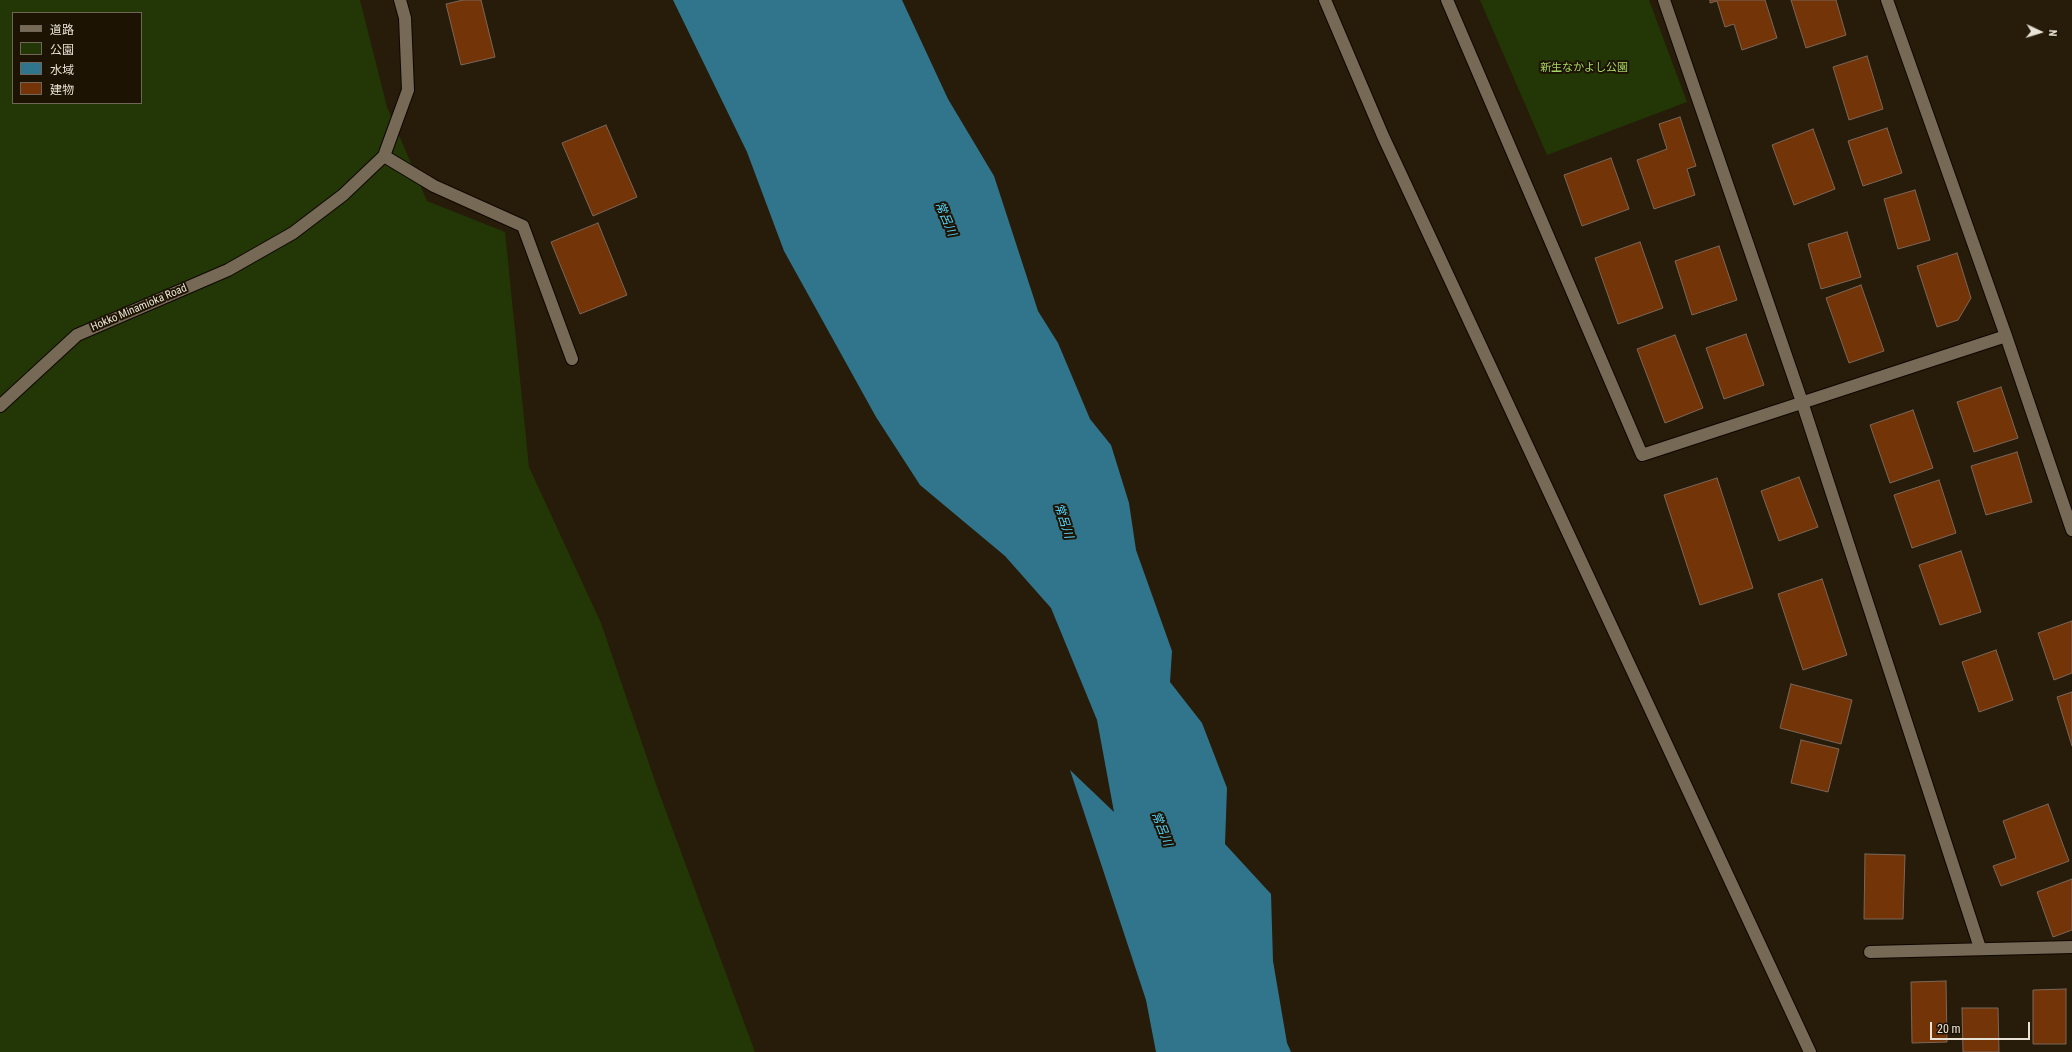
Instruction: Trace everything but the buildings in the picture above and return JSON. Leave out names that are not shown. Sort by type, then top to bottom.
[{"type":"street","points":[[400,0],[405,18],[408,90],[384,156],[434,186],[523,226],[572,359]]},
{"type":"street","points":[[1325,0],[1387,144],[1810,1052]]},
{"type":"street","points":[[1447,0],[1642,455],[2006,336]]},
{"type":"street","points":[[1664,0],[1802,402],[1980,948]]},
{"type":"street","points":[[1887,0],[2006,336],[2072,530]]},
{"type":"street","name":"Hokko Minamioka Road","points":[[0,406],[77,335],[228,270],[293,233],[343,195],[384,156]]},
{"type":"street","points":[[1870,952],[1980,948],[2072,947]]},
{"type":"green space","points":[[0,0],[360,0],[387,107],[427,201],[505,232],[529,467],[601,623],[657,787],[755,1052],[0,1052]]},
{"type":"green space","name":"新生なかよし公園","points":[[1480,0],[1649,0],[1687,102],[1547,155]]},
{"type":"water","name":"常呂川","points":[[673,0],[902,0],[948,99],[994,176],[1038,311],[1058,343],[1090,419],[1111,445],[1129,503],[1136,550],[1172,651],[1170,682],[1202,723],[1227,788],[1225,844],[1271,894],[1273,961],[1287,1043],[1291,1052],[1156,1052],[1146,1000],[1070,770],[1114,812],[1097,720],[1051,608],[1005,556],[920,485],[876,417],[784,251],[747,152]]}]
